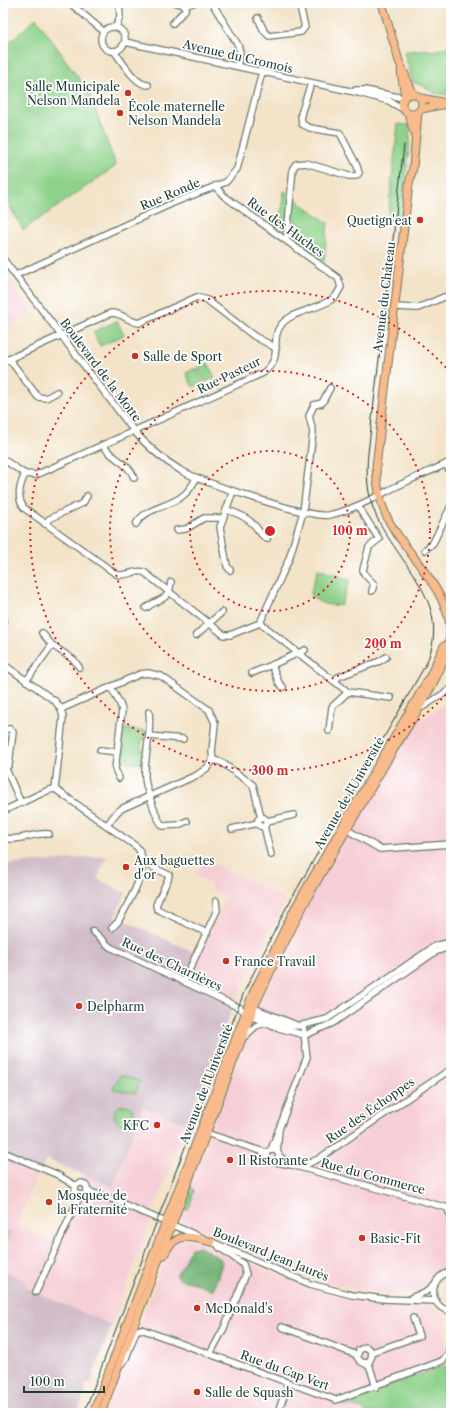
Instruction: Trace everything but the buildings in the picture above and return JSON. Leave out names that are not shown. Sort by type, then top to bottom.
[{"type":"main road","points":[[382,3],[399,61],[407,96],[403,108],[409,114],[413,134],[409,180]]},
{"type":"main road","points":[[407,96],[450,103]]},
{"type":"main road","points":[[419,111],[422,103],[421,98]]},
{"type":"main road","points":[[409,114],[450,103]]},
{"type":"main road","name":"Avenue du Château","points":[[419,111],[414,168],[409,180],[376,456],[377,485],[390,523],[434,587],[445,608]]},
{"type":"main road","name":"Avenue de l'Université","points":[[101,1413],[154,1275],[169,1223],[248,1012],[279,938],[416,711],[443,662],[450,630],[445,608]]},
{"type":"main road","name":"Avenue de l'Université","points":[[344,828],[438,662],[446,632],[445,608]]},
{"type":"main road","name":"Avenue de l'Université","points":[[93,1413],[206,1133],[241,1040],[248,1012]]},
{"type":"main road","points":[[154,1275],[171,1243],[176,1239],[187,1236],[212,1242]]},
{"type":"street","points":[[70,3],[103,31]]},
{"type":"street","points":[[116,27],[120,16],[119,3]]},
{"type":"street","points":[[177,3],[186,5],[193,3]]},
{"type":"street","points":[[212,3],[238,45],[240,52],[237,66]]},
{"type":"street","points":[[258,18],[264,31],[271,37],[301,32],[305,25],[300,3]]},
{"type":"street","points":[[173,23],[185,10],[186,5]]},
{"type":"street","points":[[109,27],[116,27],[123,32],[125,42],[121,48],[114,51],[106,49],[100,39],[103,31],[109,27]]},
{"type":"street","name":"Avenue du Cromois","points":[[125,42],[346,90],[389,101],[403,108]]},
{"type":"street","points":[[114,51],[131,74],[143,85],[148,85]]},
{"type":"street","name":"Rue Ronde","points":[[16,275],[173,203],[226,182],[237,169],[262,72]]},
{"type":"street","points":[[285,239],[287,236],[293,168],[296,164],[301,162],[349,176],[356,176],[359,173],[358,166],[340,133],[310,128],[302,124],[301,114],[311,83]]},
{"type":"street","name":"Avenue du Cromois","points":[[346,90],[364,90],[407,96]]},
{"type":"street","name":"Rue des Huches","points":[[215,186],[224,196],[338,278],[341,287]]},
{"type":"street","name":"Boulevard de la Motte","points":[[3,259],[134,431],[152,451],[165,461],[196,478],[232,491],[303,512],[328,516],[380,497],[392,489],[449,463]]},
{"type":"street","name":"Rue Pasteur","points":[[26,474],[36,475],[263,373],[272,366],[278,332],[283,323],[332,300],[341,287]]},
{"type":"street","points":[[394,307],[418,308],[444,297],[451,296]]},
{"type":"street","points":[[3,362],[110,313],[119,313],[133,322],[145,321],[198,297],[207,300],[254,336],[276,348]]},
{"type":"street","points":[[9,359],[38,397],[46,398],[57,392]]},
{"type":"street","points":[[3,459],[26,474],[20,491],[21,504],[27,511],[116,574],[123,576],[136,571],[142,571],[224,635],[229,636],[260,623],[289,559],[303,512],[312,432],[309,416],[314,405],[322,403],[330,388]]},
{"type":"street","points":[[103,445],[107,452],[130,470],[134,478]]},
{"type":"street","points":[[449,463],[451,474]]},
{"type":"street","points":[[136,524],[141,517],[183,497],[196,478]]},
{"type":"street","points":[[230,570],[227,566],[220,533],[223,518],[227,510],[232,491]]},
{"type":"street","points":[[45,524],[49,519],[83,503],[87,496]]},
{"type":"street","points":[[358,506],[379,539],[369,547],[363,570],[365,575],[374,584],[372,591]]},
{"type":"street","points":[[425,550],[433,543],[451,506]]},
{"type":"street","points":[[227,510],[245,517],[256,527],[263,537],[267,539]]},
{"type":"street","points":[[177,530],[186,529],[204,518],[223,518]]},
{"type":"street","points":[[146,608],[152,603],[165,598],[170,592],[171,582]]},
{"type":"street","points":[[196,636],[222,612]]},
{"type":"street","points":[[3,613],[3,625]]},
{"type":"street","points":[[260,623],[348,692],[391,698]]},
{"type":"street","points":[[42,633],[52,645],[74,660],[79,667]]},
{"type":"street","points":[[26,681],[52,645]]},
{"type":"street","points":[[252,673],[305,650]]},
{"type":"street","points":[[335,681],[338,677],[380,661],[386,657]]},
{"type":"street","points":[[3,664],[55,701],[61,709],[63,717],[56,789]]},
{"type":"street","points":[[272,665],[279,683],[283,687]]},
{"type":"street","points":[[61,709],[144,673],[156,674],[211,712],[215,724],[212,752],[213,760],[207,768],[197,775],[119,811],[107,824]]},
{"type":"street","points":[[110,687],[122,710],[115,769],[119,778]]},
{"type":"street","points":[[416,711],[451,689]]},
{"type":"street","points":[[328,731],[332,707],[348,692]]},
{"type":"street","points":[[149,712],[150,723],[145,777],[152,804],[161,824],[166,827],[178,825],[187,821]]},
{"type":"street","points":[[3,729],[10,728],[13,732],[10,762],[4,770],[21,803]]},
{"type":"street","points":[[149,736],[183,739]]},
{"type":"street","points":[[100,750],[117,752]]},
{"type":"street","points":[[213,760],[221,762],[253,785],[261,817],[265,824],[271,855]]},
{"type":"street","points":[[3,811],[49,790],[56,789],[107,824],[137,847],[142,855],[143,864],[168,875],[168,879],[156,905],[157,909],[207,933]]},
{"type":"street","points":[[232,829],[258,823],[259,826],[294,814]]},
{"type":"street","points":[[258,823],[261,817]]},
{"type":"street","points":[[344,828],[380,849],[451,844]]},
{"type":"street","points":[[3,838],[19,839],[40,833],[49,834]]},
{"type":"street","name":"Rue des Charrières","points":[[112,928],[118,922],[140,875],[143,864]]},
{"type":"street","points":[[184,981],[218,910],[216,901]]},
{"type":"street","name":"Rue des Charrières","points":[[93,931],[110,947],[248,1012]]},
{"type":"street","points":[[248,1012],[286,1026],[301,1026],[327,1018],[435,946],[451,942]]},
{"type":"street","points":[[248,1012],[266,1023],[290,1032],[304,1034],[333,1023],[435,952],[449,946],[451,947]]},
{"type":"street","points":[[241,1040],[256,1026],[266,1023]]},
{"type":"street","points":[[279,1129],[278,1154],[276,1162],[271,1162],[268,1160],[269,1151],[307,1056],[304,1034],[301,1026]]},
{"type":"street","name":"Rue des Échoppes","points":[[301,1167],[318,1159],[451,1068]]},
{"type":"street","points":[[206,1133],[269,1151]]},
{"type":"street","name":"Rue du Commerce","points":[[269,1151],[278,1154],[292,1165]]},
{"type":"street","points":[[3,1152],[56,1174],[76,1186]]},
{"type":"street","name":"Rue du Commerce","points":[[276,1162],[301,1167],[450,1206]]},
{"type":"street","points":[[36,1292],[80,1195],[85,1194],[88,1191],[85,1183],[81,1182],[76,1186]]},
{"type":"street","points":[[76,1186],[76,1191],[80,1195]]},
{"type":"street","name":"Boulevard Jean Jaurès","points":[[88,1191],[101,1194],[310,1284],[335,1292],[384,1299],[436,1301]]},
{"type":"street","points":[[450,1206],[451,1216]]},
{"type":"street","points":[[210,1354],[224,1328],[246,1274],[244,1266],[240,1262],[212,1242]]},
{"type":"street","points":[[407,1299],[427,1291],[434,1285],[441,1275],[451,1272]]},
{"type":"street","points":[[434,1285],[434,1296],[436,1301],[443,1308],[451,1311]]},
{"type":"street","points":[[372,1352],[419,1336],[413,1318]]},
{"type":"street","points":[[282,1327],[357,1355],[358,1359],[368,1363]]},
{"type":"street","name":"Rue du Cap Vert","points":[[118,1369],[126,1358],[136,1331],[141,1329],[336,1400],[376,1387],[442,1361],[449,1353],[451,1333]]},
{"type":"street","points":[[357,1355],[359,1350],[363,1347],[368,1348],[372,1352]]},
{"type":"street","points":[[372,1352],[368,1363],[376,1387]]},
{"type":"street","points":[[280,1413],[279,1410],[289,1383]]},
{"type":"shaded area","points":[[3,273],[32,312],[3,331]]},
{"type":"shaded area","points":[[451,699],[451,1266],[445,1266],[439,1270],[418,1292],[401,1294],[340,1287],[309,1277],[220,1239],[177,1218],[256,1008],[319,880],[406,731]]},
{"type":"shaded area","points":[[107,856],[97,879],[126,893],[115,916],[197,954],[184,981],[234,1005],[186,1124],[143,1107],[113,1187],[46,1159],[38,1175],[3,1161],[3,865]]},
{"type":"shaded area","points":[[204,859],[282,897],[285,902],[249,971],[234,1005],[184,981],[226,898],[211,890],[211,884],[195,876]]},
{"type":"shaded area","points":[[143,1107],[186,1124],[112,1325],[25,1287],[27,1281],[3,1271],[3,1254],[12,1233],[3,1229],[3,1161],[38,1175],[16,1225],[52,1241],[83,1174],[113,1187]]},
{"type":"shaded area","points":[[3,1229],[12,1232],[3,1254]]},
{"type":"shaded area","points":[[182,1239],[196,1240],[301,1285],[336,1295],[366,1301],[427,1302],[447,1317],[443,1366],[341,1403],[341,1405],[361,1408],[366,1413],[103,1413],[118,1376],[123,1368],[167,1253],[173,1245]]},
{"type":"shaded area","points":[[3,1271],[27,1281],[25,1287],[33,1291],[112,1325],[90,1384],[87,1383],[84,1391],[86,1392],[77,1413],[3,1413]]},
{"type":"green space","points":[[451,12],[451,95],[433,93],[424,86],[413,82],[404,52],[414,50],[421,51],[422,49],[433,51],[450,46],[448,13]]},
{"type":"green space","points":[[36,18],[89,93],[116,166],[23,230],[3,194],[3,48]]},
{"type":"green space","points":[[398,124],[409,125],[410,140],[401,217],[387,224]]},
{"type":"green space","points":[[284,191],[328,223],[324,262],[280,231]]},
{"type":"green space","points":[[117,321],[124,335],[100,346],[93,332]]},
{"type":"green space","points":[[208,363],[215,378],[205,382],[198,368]]},
{"type":"green space","points":[[196,368],[203,383],[193,387],[186,373]]},
{"type":"green space","points":[[318,569],[350,580],[341,605],[324,604],[310,595]]},
{"type":"green space","points":[[122,729],[147,731],[147,739],[142,739],[141,750],[145,750],[144,764],[119,761],[119,758],[123,758],[124,745],[121,744]]},
{"type":"green space","points":[[120,1075],[140,1081],[136,1092],[134,1093],[113,1089]]},
{"type":"green space","points":[[124,1105],[131,1108],[134,1115],[131,1122],[124,1125],[117,1122],[114,1115],[117,1108]]},
{"type":"green space","points":[[189,1186],[194,1190],[190,1205],[186,1210],[181,1208]]},
{"type":"green space","points":[[200,1247],[221,1259],[222,1264],[213,1291],[195,1283],[181,1280],[176,1276],[191,1248]]},
{"type":"green space","points":[[443,1366],[451,1367],[451,1413],[366,1413],[361,1408],[341,1405],[341,1403]]},
{"type":"tram line","points":[[84,1413],[244,992],[285,910],[426,664],[433,642],[433,621],[428,603],[420,585],[385,532],[375,513],[370,498],[367,476],[368,453],[404,145]]},
{"type":"place","name":"Salle Municipale Nelson Mandela","points":[[128,93]]},
{"type":"place","name":"École maternelle Nelson Mandela","points":[[120,113]]},
{"type":"place","name":"Quetign'eat","points":[[420,220]]},
{"type":"place","name":"Salle de Sport","points":[[135,356]]},
{"type":"place","name":"Aux baguettes d'or","points":[[126,867]]},
{"type":"place","name":"France Travail","points":[[226,961]]},
{"type":"place","name":"Delpharm","points":[[79,1006]]},
{"type":"place","name":"KFC","points":[[157,1125]]},
{"type":"place","name":"Il Ristorante","points":[[230,1160]]},
{"type":"place","name":"Mosquée de la Fraternité","points":[[49,1202]]},
{"type":"place","name":"Basic-Fit","points":[[362,1238]]},
{"type":"place","name":"McDonald's","points":[[197,1308]]},
{"type":"place","name":"Salle de Squash","points":[[197,1392]]}]
